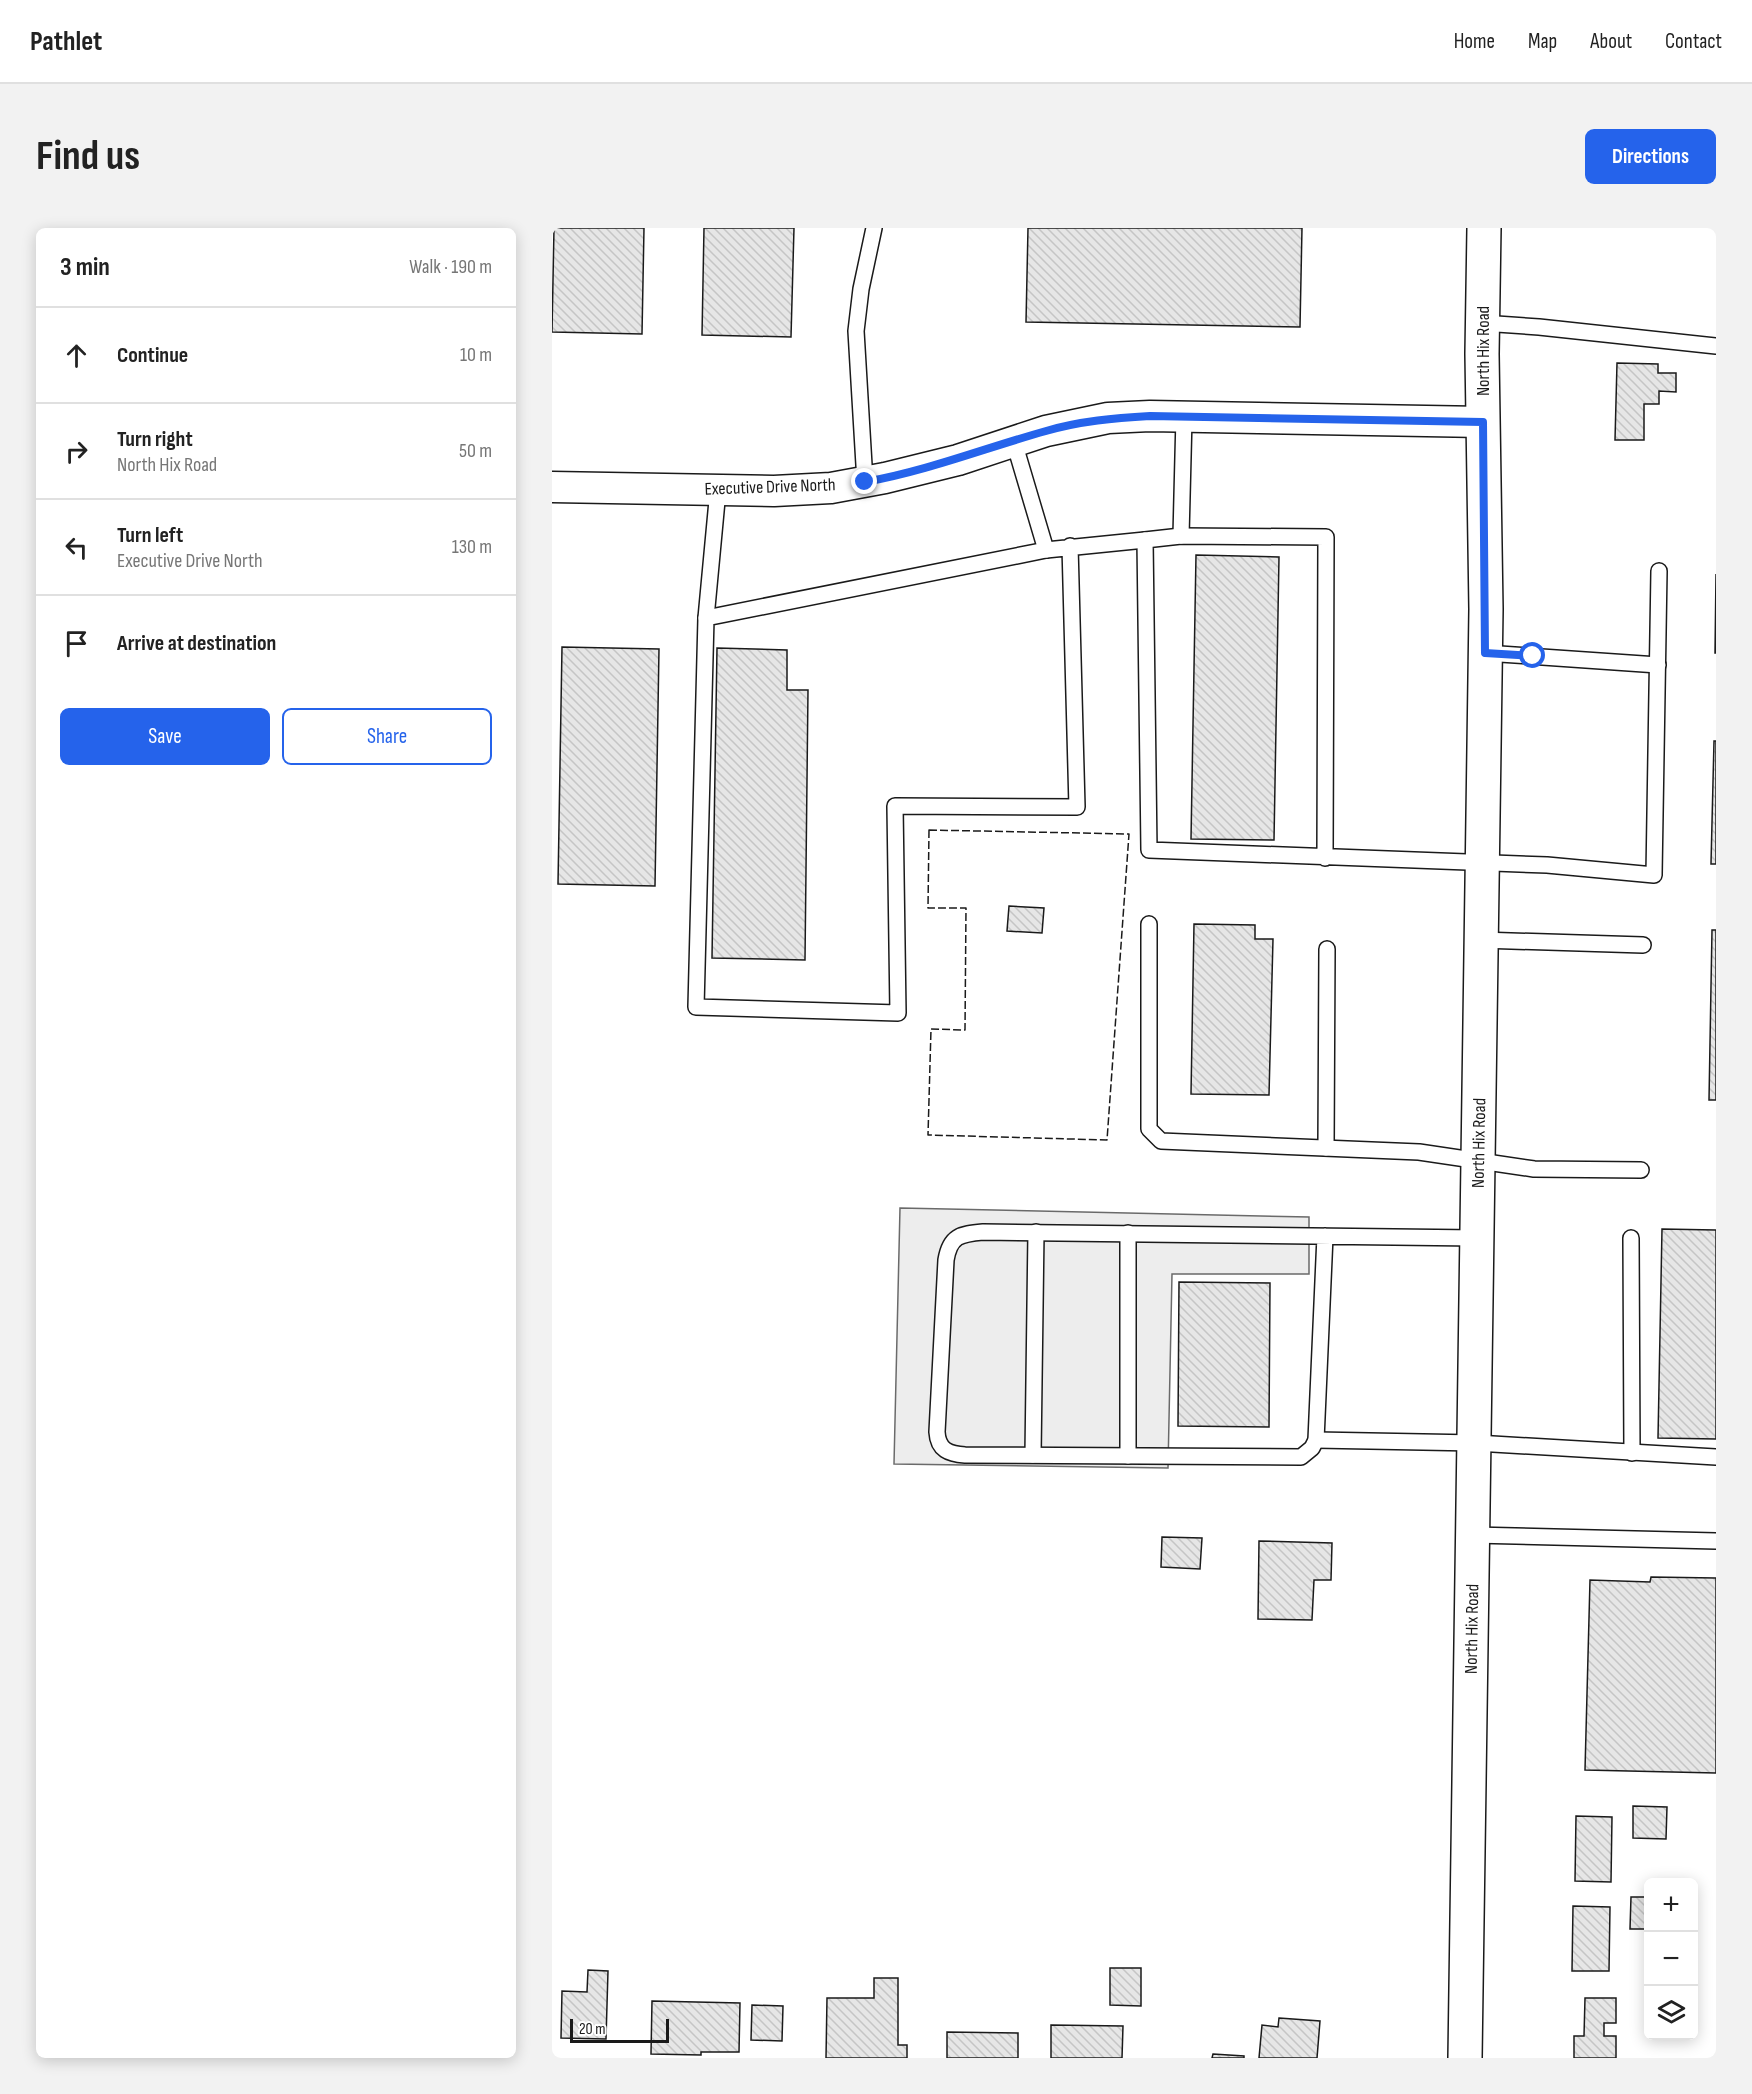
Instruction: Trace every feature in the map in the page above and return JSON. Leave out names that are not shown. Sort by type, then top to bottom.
[{"type":"street","name":"North Hix Road","points":[[1465,2058],[1483,863],[1485,653],[1482,323],[1484,228]]},
{"type":"street","name":"Executive Drive North","points":[[552,487],[774,491],[831,488],[958,460],[1046,431],[1107,418],[1184,417],[1483,422]]},
{"type":"lane","points":[[865,482],[856,331],[861,289],[874,228]]},
{"type":"lane","points":[[1482,323],[1716,346]]},
{"type":"lane","points":[[1181,536],[1184,417]]},
{"type":"lane","points":[[1014,442],[1046,550]]},
{"type":"lane","points":[[718,490],[706,618],[696,1007],[898,1013],[895,806],[1077,807],[1070,546]]},
{"type":"lane","points":[[706,618],[1070,546],[1181,536],[1326,537],[1324,858]]},
{"type":"lane","points":[[1145,540],[1149,850],[1547,865],[1654,875],[1659,571]]},
{"type":"lane","points":[[1485,653],[1658,665]]},
{"type":"lane","points":[[1149,924],[1149,1129],[1161,1142],[1419,1152],[1534,1169],[1641,1170]]},
{"type":"lane","points":[[1482,940],[1643,945]]},
{"type":"lane","points":[[1326,1148],[1327,949]]},
{"type":"lane","points":[[1325,1236],[1316,1440],[1307,1453],[1301,1457],[955,1454],[942,1449],[939,1445],[937,1432],[946,1260],[950,1244],[959,1236],[975,1232],[1036,1232],[1477,1238]]},
{"type":"lane","points":[[1033,1455],[1036,1232]]},
{"type":"lane","points":[[1128,1233],[1128,1456]]},
{"type":"lane","points":[[1631,1238],[1632,1453]]},
{"type":"lane","points":[[1316,1440],[1476,1443],[1716,1457]]},
{"type":"lane","points":[[1473,1535],[1716,1541]]},
{"type":"shaded area","points":[[900,1208],[1309,1217],[1309,1274],[1172,1274],[1168,1468],[894,1464]]},
{"type":"building","points":[[554,228],[644,228],[642,334],[552,332]]},
{"type":"building","points":[[704,228],[794,228],[791,337],[702,335]]},
{"type":"building","points":[[1028,228],[1302,228],[1300,327],[1026,322]]},
{"type":"building","points":[[1617,363],[1658,364],[1658,373],[1676,373],[1676,392],[1659,391],[1659,404],[1644,404],[1644,440],[1615,440]]},
{"type":"building","points":[[1196,555],[1279,557],[1274,840],[1191,839]]},
{"type":"building","points":[[1716,574],[1716,653],[1715,653]]},
{"type":"building","points":[[562,647],[659,649],[655,886],[558,884]]},
{"type":"building","points":[[717,648],[787,650],[787,690],[808,690],[805,960],[712,958]]},
{"type":"building","points":[[1714,741],[1716,741],[1716,864],[1711,864]]},
{"type":"building","points":[[1009,906],[1044,908],[1042,933],[1007,931]]},
{"type":"building","points":[[1194,924],[1255,925],[1255,939],[1273,939],[1269,1095],[1191,1094]]},
{"type":"building","points":[[1712,930],[1716,930],[1716,1100],[1709,1100]]},
{"type":"building","points":[[1662,1229],[1716,1230],[1716,1439],[1658,1438]]},
{"type":"building","points":[[1179,1282],[1270,1283],[1269,1427],[1178,1426]]},
{"type":"building","points":[[1162,1537],[1202,1538],[1200,1569],[1161,1567]]},
{"type":"building","points":[[1259,1541],[1332,1543],[1331,1580],[1314,1580],[1312,1620],[1258,1619]]},
{"type":"building","points":[[1651,1577],[1716,1578],[1716,1773],[1585,1770],[1590,1580],[1650,1582]]},
{"type":"building","points":[[1633,1806],[1667,1807],[1666,1839],[1633,1838]]},
{"type":"building","points":[[1576,1816],[1612,1817],[1611,1882],[1575,1881]]},
{"type":"building","points":[[1631,1897],[1644,1897],[1644,1929],[1630,1929]]},
{"type":"building","points":[[1573,1906],[1610,1907],[1609,1971],[1572,1971]]},
{"type":"building","points":[[1110,1968],[1141,1968],[1141,2006],[1110,2005]]},
{"type":"building","points":[[588,1970],[608,1971],[606,2039],[561,2038],[562,1991],[587,1992]]},
{"type":"building","points":[[874,1978],[898,1978],[898,2045],[907,2045],[907,2058],[826,2058],[827,1998],[874,1998]]},
{"type":"building","points":[[1585,1998],[1616,1998],[1616,2023],[1604,2023],[1604,2036],[1616,2036],[1616,2058],[1574,2058],[1574,2036],[1584,2036]]},
{"type":"building","points":[[652,2001],[740,2003],[739,2052],[701,2052],[701,2055],[651,2054]]},
{"type":"building","points":[[752,2005],[783,2006],[782,2041],[751,2040]]},
{"type":"building","points":[[1279,2018],[1320,2021],[1317,2058],[1259,2058],[1262,2025],[1278,2027]]},
{"type":"building","points":[[1051,2025],[1123,2026],[1122,2058],[1051,2058]]},
{"type":"building","points":[[947,2032],[1018,2033],[1018,2058],[947,2058]]},
{"type":"building","points":[[1213,2054],[1244,2056],[1244,2058],[1212,2058]]},
{"type":"fence","points":[[929,830],[1129,834],[1107,1140],[928,1135],[931,1029],[965,1030],[966,908],[928,908],[929,830]]},
{"type":"route","points":[[865,482],[958,460],[1046,431],[1107,418],[1150,416],[1483,422],[1485,653],[1533,656]]}]
